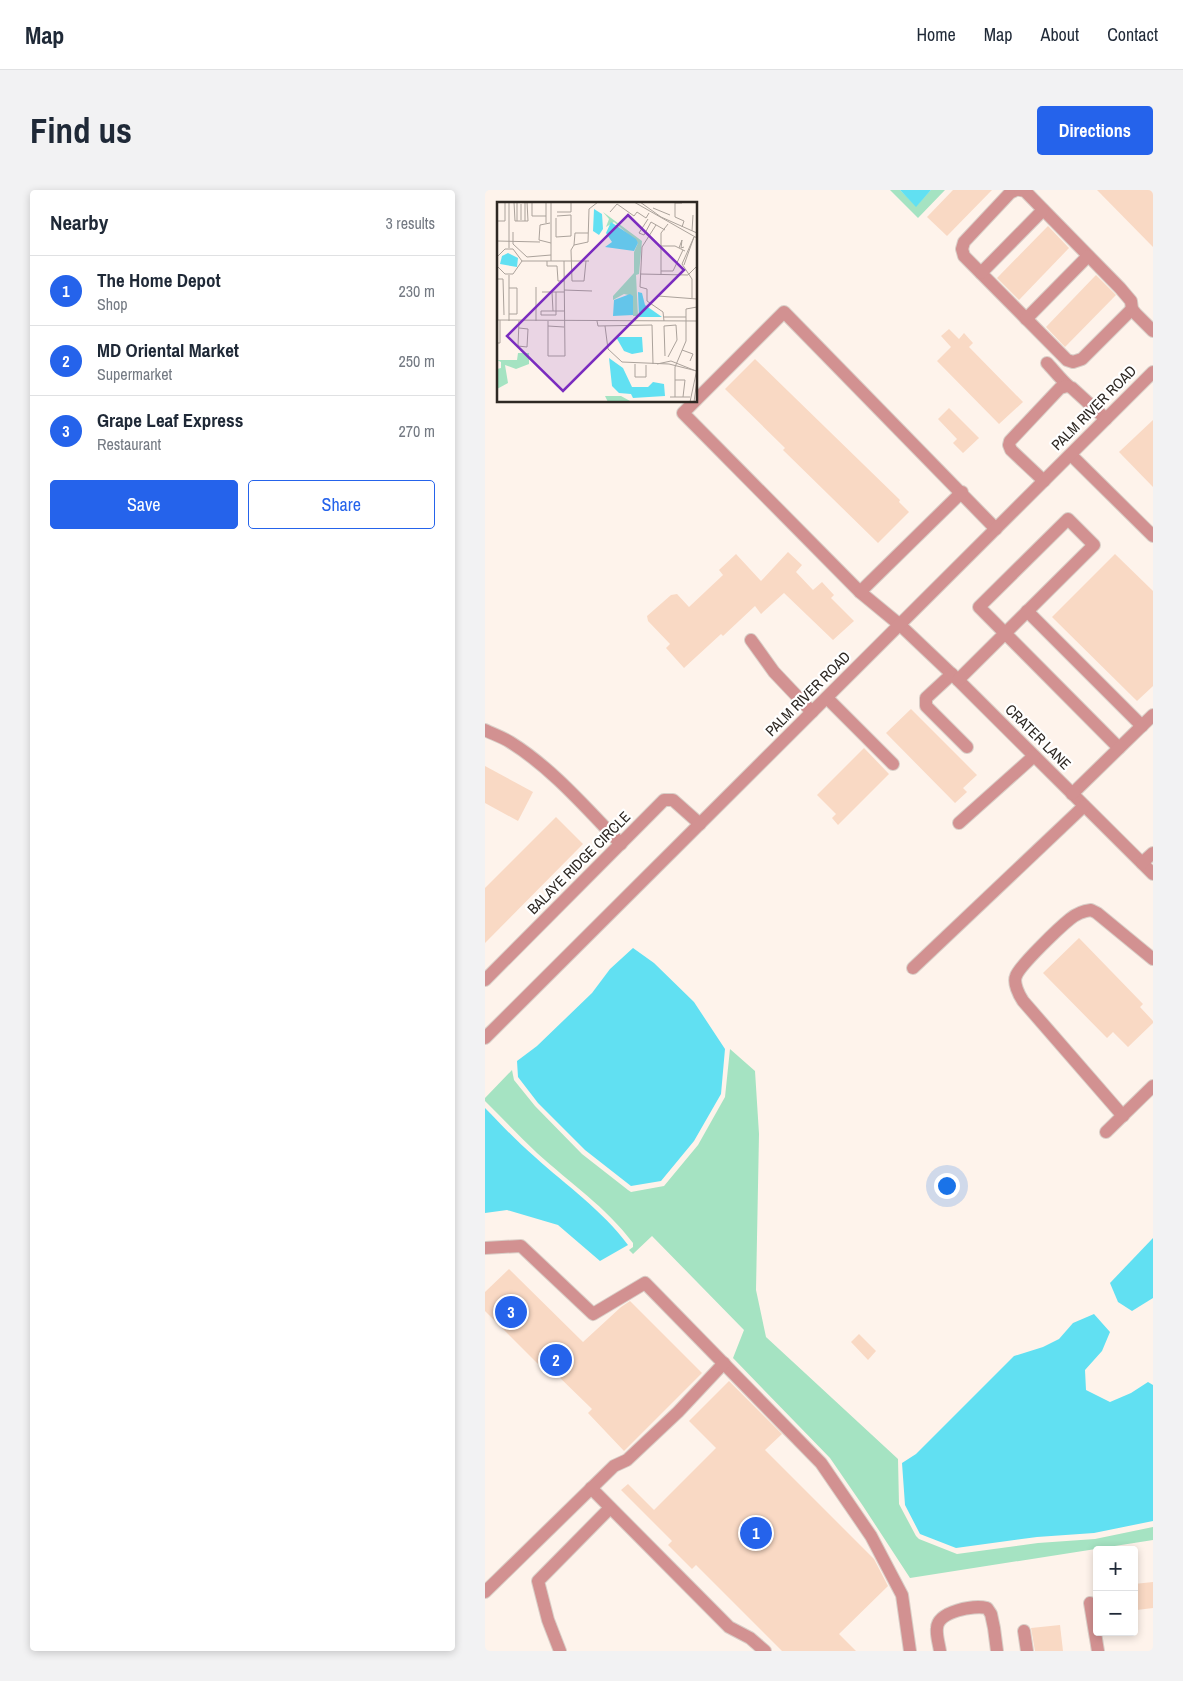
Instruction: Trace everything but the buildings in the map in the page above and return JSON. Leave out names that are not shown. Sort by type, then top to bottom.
[{"type":"street","points":[[1132,309],[1082,359],[1073,362],[1067,360],[964,256],[962,249],[964,242],[1010,193],[1018,190],[1025,191],[1131,301],[1132,309],[1153,332]]},
{"type":"street","points":[[981,273],[1043,210]]},
{"type":"street","points":[[1027,319],[1089,256]]},
{"type":"street","points":[[697,398],[784,312],[996,529]]},
{"type":"street","points":[[1047,363],[1061,376],[1067,386],[1072,388],[1106,419]]},
{"type":"street","name":"PALM RIVER ROAD","points":[[485,1038],[1153,372]]},
{"type":"street","points":[[1044,482],[1009,446],[1010,441],[1060,388],[1067,386]]},
{"type":"street","name":"CRATER LANE","points":[[693,402],[683,413],[860,592],[900,625],[1153,874]]},
{"type":"street","points":[[1071,454],[1153,536]]},
{"type":"street","points":[[860,592],[961,492]]},
{"type":"street","points":[[967,747],[926,706],[926,698],[955,678],[1005,634],[1094,545],[1068,519],[979,607],[1005,634],[1119,748]]},
{"type":"street","points":[[1027,611],[1142,726]]},
{"type":"street","points":[[751,640],[774,672],[812,712]]},
{"type":"street","points":[[827,698],[893,764]]},
{"type":"street","points":[[1073,794],[1153,715]]},
{"type":"street","points":[[485,730],[509,741],[535,760],[558,780],[621,844]]},
{"type":"street","points":[[959,823],[1034,756]]},
{"type":"street","name":"BALAYE RIDGE CIRCLE","points":[[485,980],[664,800],[669,799],[677,803],[700,824]]},
{"type":"street","points":[[913,968],[1084,806]]},
{"type":"street","points":[[1142,863],[1153,853]]},
{"type":"street","points":[[1123,1116],[1023,1001],[1015,985],[1016,976],[1031,957],[1070,919],[1091,910],[1153,959]]},
{"type":"street","points":[[1106,1132],[1153,1086]]},
{"type":"street","points":[[485,1248],[521,1246],[593,1314],[645,1282],[821,1463],[871,1536],[901,1595],[910,1651]]},
{"type":"street","points":[[485,1592],[614,1466],[627,1460],[678,1412],[724,1363]]},
{"type":"street","points":[[591,1488],[729,1627],[750,1638],[765,1651]]},
{"type":"street","points":[[560,1651],[548,1620],[538,1581],[611,1508]]},
{"type":"street","points":[[1090,1602],[1098,1651]]},
{"type":"street","points":[[940,1651],[937,1626],[944,1616],[976,1607],[987,1608],[991,1614],[997,1651]]},
{"type":"street","points":[[1023,1631],[1027,1651]]},
{"type":"green space","points":[[890,190],[900,190],[916,206],[931,190],[945,190],[918,218]]},
{"type":"green space","points":[[730,1049],[755,1071],[759,1134],[756,1290],[766,1337],[898,1459],[899,1504],[916,1536],[919,1539],[957,1554],[1038,1543],[1095,1539],[1153,1527],[1153,1540],[1115,1546],[1093,1546],[1093,1549],[910,1578],[830,1458],[733,1358],[744,1330],[652,1236],[633,1254],[629,1250],[633,1247],[633,1243],[611,1218],[537,1153],[485,1101],[485,1098],[512,1070],[514,1080],[535,1106],[582,1154],[631,1192],[664,1186],[698,1145],[725,1097]]},
{"type":"water","points":[[900,190],[931,190],[916,207]]},
{"type":"water","points":[[633,948],[654,963],[694,1002],[725,1049],[721,1094],[694,1141],[661,1181],[631,1186],[585,1150],[538,1103],[518,1077],[517,1061],[537,1046],[592,993],[610,969]]},
{"type":"water","points":[[485,1108],[528,1151],[596,1209],[628,1245],[600,1261],[558,1225],[507,1210],[485,1213]]},
{"type":"water","points":[[1153,1238],[1153,1298],[1132,1311],[1118,1302],[1110,1283]]},
{"type":"water","points":[[1094,1314],[1110,1332],[1102,1351],[1085,1370],[1086,1390],[1110,1402],[1131,1393],[1148,1382],[1153,1385],[1153,1521],[1094,1533],[1037,1537],[956,1548],[920,1534],[905,1505],[902,1463],[916,1454],[1014,1356],[1043,1347],[1059,1339],[1073,1323]]},
{"type":"place","name":"Grape Leaf Express","points":[[511,1312]]},
{"type":"place","name":"MD Oriental Market","points":[[556,1360]]},
{"type":"place","name":"The Home Depot","points":[[756,1533]]}]
